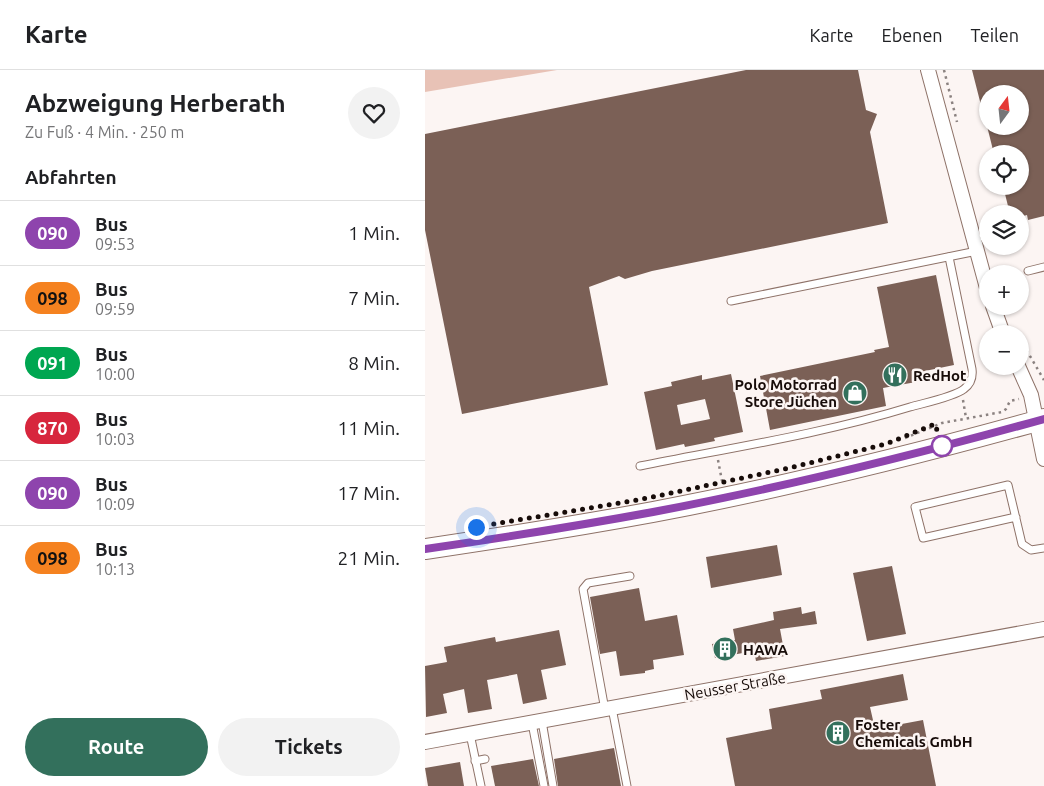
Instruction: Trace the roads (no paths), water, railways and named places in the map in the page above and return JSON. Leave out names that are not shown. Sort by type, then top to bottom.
[{"type":"main road","points":[[425,549],[579,525],[728,497],[867,465],[1040,420]]},
{"type":"street","points":[[928,70],[981,265]]},
{"type":"street","points":[[1022,375],[1040,420],[1044,459]]},
{"type":"street","name":"Neusser Straße","points":[[425,742],[1044,629]]},
{"type":"lane","points":[[731,301],[977,251]]},
{"type":"lane","points":[[640,466],[873,417],[966,388],[971,380],[972,369],[949,257]]},
{"type":"lane","points":[[1029,272],[1044,267]]},
{"type":"lane","points":[[1016,517],[923,538],[915,507],[1008,486],[1024,546],[1031,550],[1044,548]]},
{"type":"lane","points":[[627,786],[583,589],[588,583],[630,576]]},
{"type":"lane","points":[[537,722],[537,750],[544,786]]},
{"type":"lane","points":[[537,722],[553,786]]},
{"type":"lane","points":[[470,734],[481,786]]},
{"type":"lane","points":[[529,752],[537,750]]},
{"type":"lane","points":[[475,761],[485,759]]},
{"type":"place","name":"RedHot","points":[[895,375]]},
{"type":"place","name":"Polo Motorrad Store Jüchen","points":[[855,393]]},
{"type":"place","name":"HAWA","points":[[725,649]]},
{"type":"place","name":"Foster Chemicals GmbH","points":[[838,733]]}]
